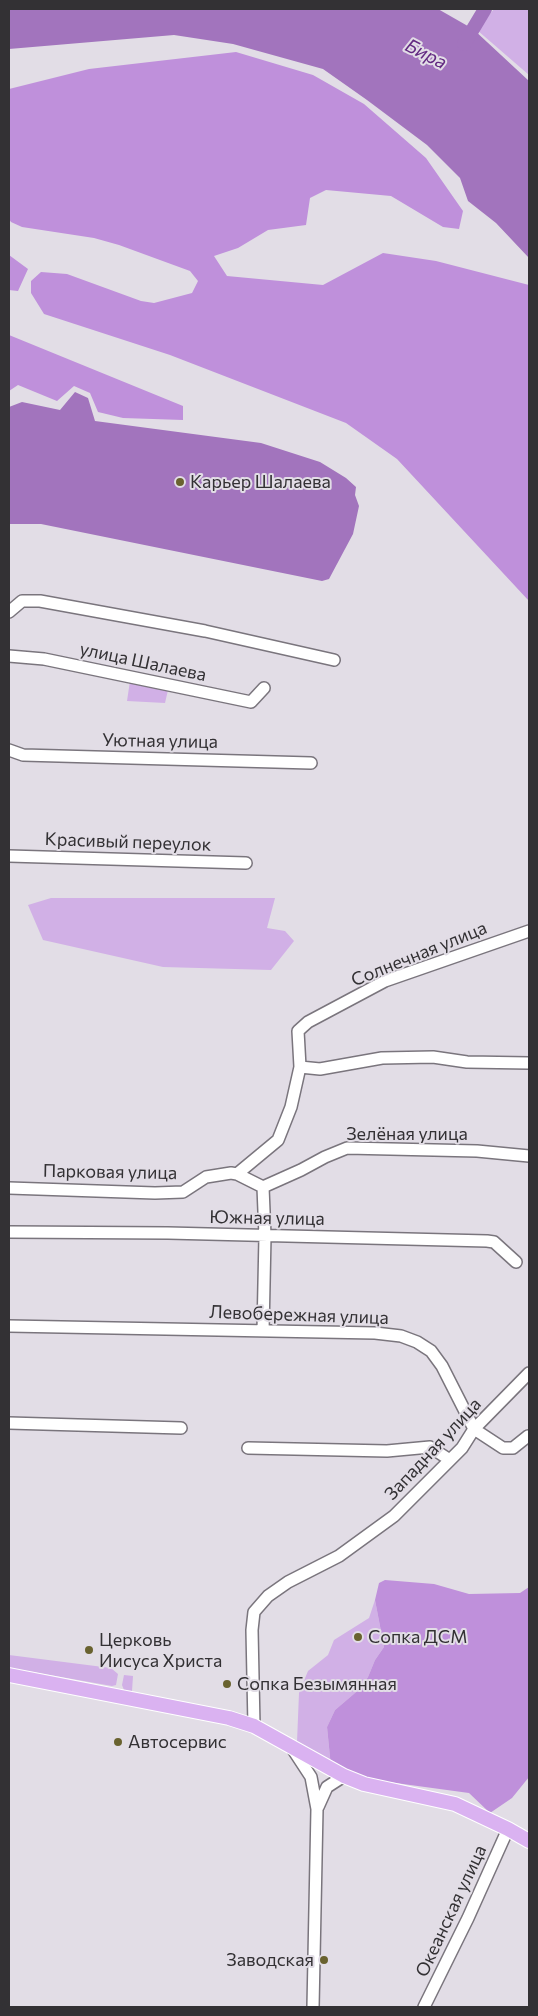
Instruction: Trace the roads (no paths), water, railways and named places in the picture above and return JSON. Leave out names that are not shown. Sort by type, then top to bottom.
[{"type":"main road","points":[[9,1675],[221,1716],[254,1726],[344,1776],[364,1784],[455,1804],[529,1841]]},
{"type":"street","points":[[9,612],[22,601],[40,601],[205,631],[334,660]]},
{"type":"street","name":"улица Шалаева","points":[[9,656],[44,659],[251,702],[264,688]]},
{"type":"street","name":"Уютная улица","points":[[9,750],[23,755],[311,763]]},
{"type":"street","name":"Красивый переулок","points":[[9,856],[246,863]]},
{"type":"street","name":"Солнечная улица","points":[[300,1067],[298,1031],[308,1022],[385,982],[529,931]]},
{"type":"street","points":[[263,1330],[265,1236],[263,1186],[237,1174],[278,1140],[291,1107],[300,1067],[320,1069],[382,1058],[432,1057],[467,1062],[529,1063]]},
{"type":"street","name":"Зелёная улица","points":[[263,1186],[347,1148],[477,1151],[529,1156]]},
{"type":"street","name":"Парковая улица","points":[[9,1188],[183,1192],[206,1177],[237,1174]]},
{"type":"street","name":"Южная улица","points":[[9,1232],[487,1241],[494,1242],[516,1262]]},
{"type":"street","name":"Левобережная улица","points":[[9,1326],[375,1332],[401,1336],[417,1342],[431,1351],[442,1366],[474,1429],[503,1448],[513,1448],[528,1436]]},
{"type":"street","name":"Западная улица","points":[[254,1726],[252,1630],[254,1612],[268,1596],[288,1582],[338,1556],[394,1516],[462,1448],[474,1429],[529,1373]]},
{"type":"street","points":[[9,1423],[181,1428]]},
{"type":"street","points":[[248,1448],[387,1451],[430,1447],[450,1460]]},
{"type":"street","points":[[291,1747],[311,1777],[315,1790],[317,1809],[314,2007]]},
{"type":"street","points":[[317,1809],[327,1787],[344,1776]]},
{"type":"street","name":"Океанская улица","points":[[424,2007],[468,1918],[508,1829]]},
{"type":"water","name":"Бира","points":[[9,9],[438,9],[473,29],[529,81],[529,258],[496,223],[468,201],[460,178],[427,145],[323,69],[233,44],[174,35],[9,49]]},
{"type":"water","name":"Карьер Шалаева","points":[[75,392],[88,398],[95,421],[261,443],[320,462],[346,478],[356,487],[355,495],[359,506],[353,534],[329,579],[322,581],[41,524],[9,524],[9,407],[22,402],[60,410]]},
{"type":"waterway","points":[[464,44],[485,9]]},
{"type":"place","name":"Карьер Шалаева","points":[[180,482]]},
{"type":"place","name":"Сопка ДСМ","points":[[358,1637]]},
{"type":"place","name":"Церковь Иисуса Христа","points":[[89,1650]]},
{"type":"place","name":"Сопка Безымянная","points":[[227,1684]]},
{"type":"place","name":"Автосервис","points":[[118,1742]]},
{"type":"place","name":"Заводская","points":[[324,1960]]}]
